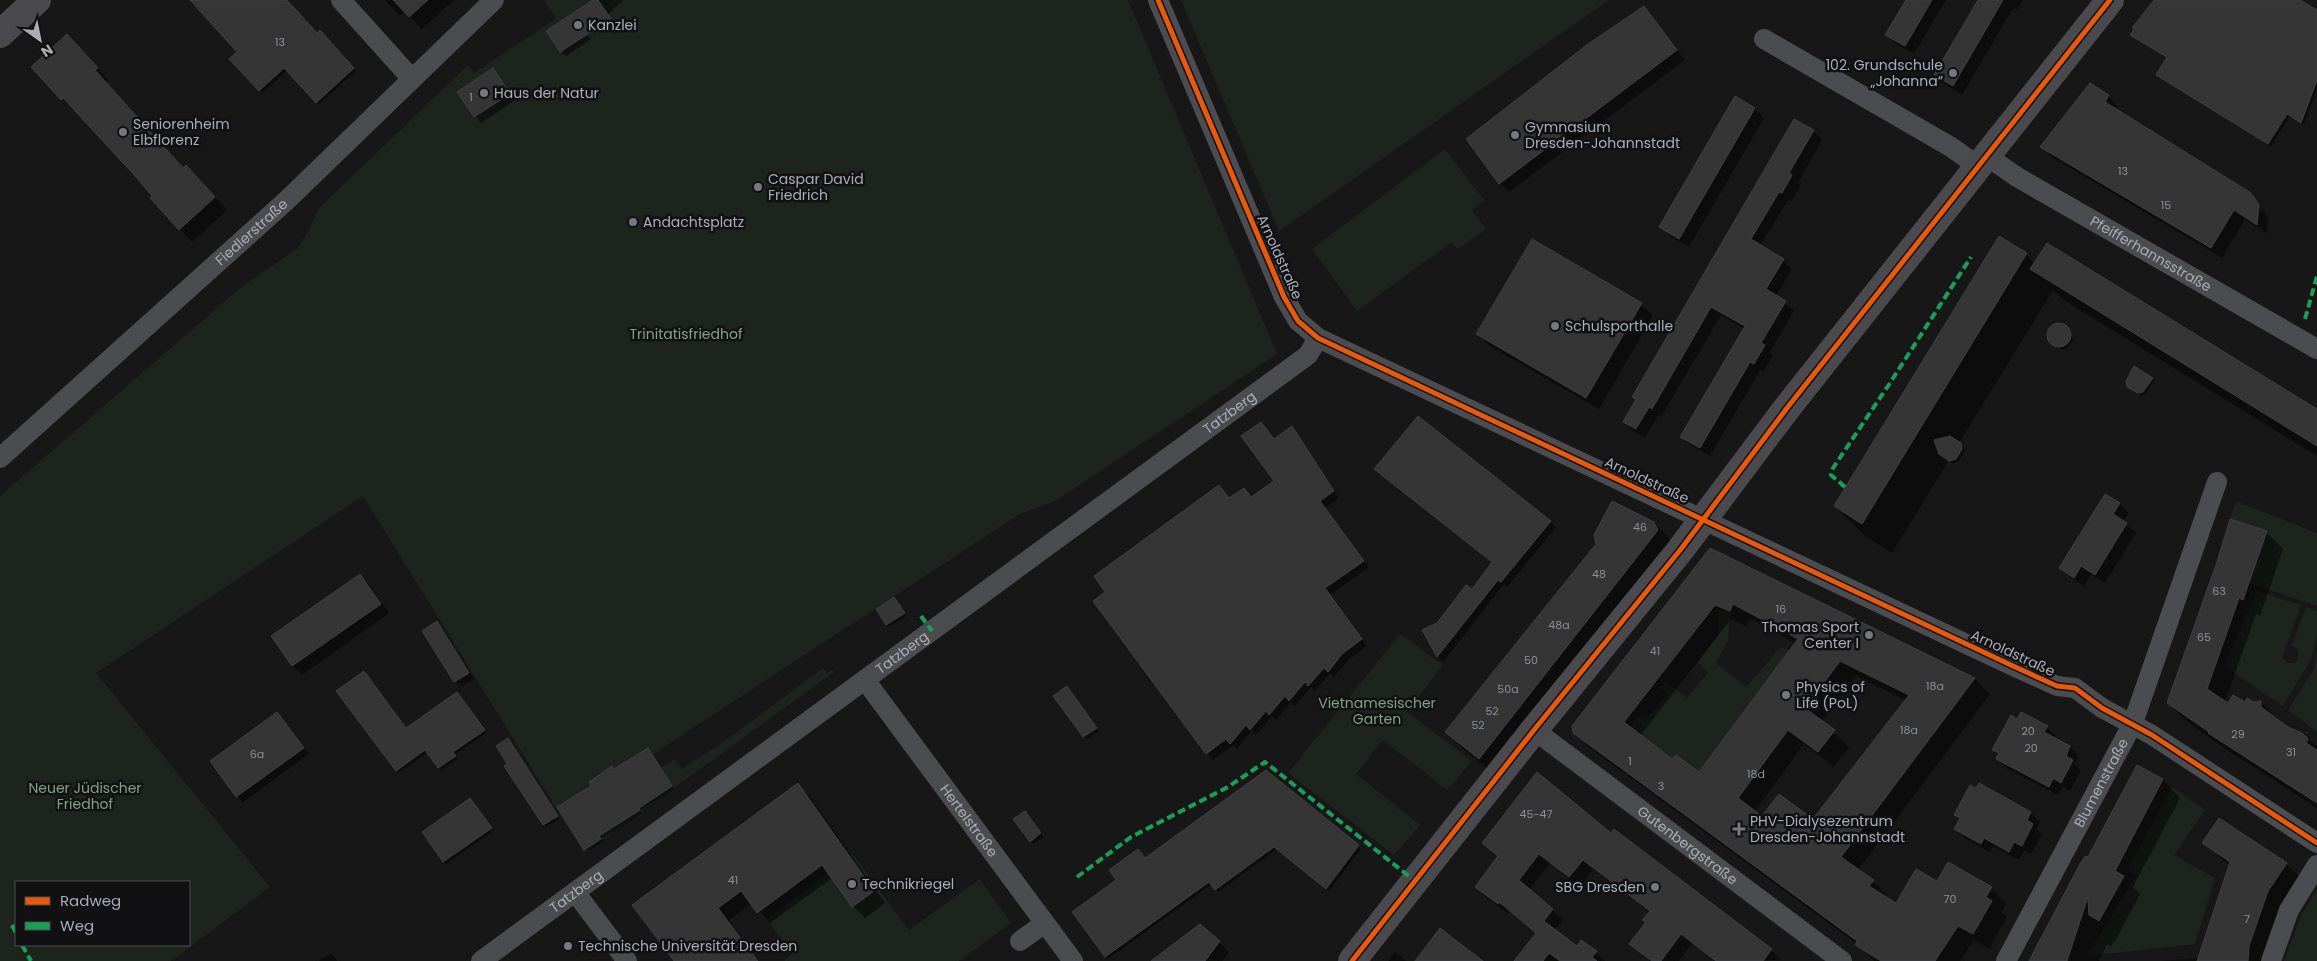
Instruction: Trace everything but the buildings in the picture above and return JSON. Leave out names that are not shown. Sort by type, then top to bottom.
[{"type":"street","points":[[0,34],[37,0]]},
{"type":"street","points":[[341,0],[412,79]]},
{"type":"street","name":"Fiedlerstraße","points":[[0,458],[286,201],[494,0]]},
{"type":"street","name":"Arnoldstraße","points":[[1158,0],[1284,297],[1298,320],[1318,338],[2057,686],[2069,700],[2102,708],[2133,724],[2317,843]]},
{"type":"street","points":[[1352,961],[1534,730],[1681,549],[2110,0]]},
{"type":"street","name":"Pfeifferhannsstraße","points":[[1764,39],[1951,147],[2017,177],[2317,349]]},
{"type":"street","name":"Tatzberg","points":[[482,961],[1308,355],[1318,338]]},
{"type":"street","name":"Blumenstraße","points":[[2006,961],[2133,724],[2217,482]]},
{"type":"street","name":"Hertelstraße","points":[[865,680],[1073,961]]},
{"type":"street","name":"Gutenbergstraße","points":[[1534,730],[1842,961]]},
{"type":"street","points":[[2271,961],[2289,910],[2317,865]]},
{"type":"street","points":[[575,892],[627,961]]},
{"type":"street","points":[[1020,941],[1045,923]]},
{"type":"green space","name":"Trinitatisfriedhof","points":[[544,0],[1128,0],[1277,354],[1057,500],[1020,514],[653,754],[661,768],[674,759],[682,769],[725,741],[823,668],[827,673],[832,670],[834,672],[584,853],[363,496],[96,673],[270,887],[171,961],[0,961],[0,496],[240,288],[298,248],[319,208],[468,65],[474,73],[556,19]]},
{"type":"green space","points":[[1181,0],[1609,0],[1279,231]]},
{"type":"green space","points":[[1445,149],[1484,200],[1472,210],[1486,229],[1458,249],[1452,242],[1357,311],[1312,249]]},
{"type":"green space","points":[[2236,501],[2317,533],[2317,606],[2249,583],[2267,532],[2230,519]]},
{"type":"green space","points":[[2257,591],[2301,605],[2282,658],[2288,663],[2298,660],[2298,650],[2292,645],[2306,607],[2317,611],[2317,633],[2311,660],[2283,706],[2224,666]]},
{"type":"green space","points":[[1718,610],[1730,611],[1728,640],[1716,663],[1746,687],[1781,647],[1794,652],[1696,777],[1687,764],[1676,755],[1672,759],[1636,731],[1633,734],[1631,728],[1635,718],[1651,713],[1668,694],[1661,688],[1667,682],[1687,698],[1708,672],[1697,662],[1717,637],[1719,628]]},
{"type":"green space","name":"Vietnamesischer Garten","points":[[1400,634],[1443,665],[1407,712],[1472,761],[1447,790],[1383,740],[1356,774],[1420,825],[1394,855],[1288,773]]},
{"type":"green space","points":[[2317,654],[2317,732],[2288,710],[2314,669]]},
{"type":"green space","points":[[2172,787],[2205,810],[2174,855],[2215,878],[2195,944],[2087,956],[2136,876],[2127,870]]},
{"type":"green space","points":[[853,854],[909,930],[980,879],[1011,923],[959,961],[784,961],[792,954],[767,919]]},
{"type":"green space","points":[[2317,889],[2317,961],[2284,961],[2301,916]]},
{"type":"tram line","points":[[0,39],[43,0]]},
{"type":"marked path","points":[[1845,487],[1831,475],[1833,468],[1971,257]]},
{"type":"marked path","points":[[2305,319],[2317,276]]},
{"type":"marked path","points":[[921,616],[932,631]]},
{"type":"marked path","points":[[1077,877],[1131,837],[1228,787],[1265,762],[1415,881]]},
{"type":"marked path","points":[[12,925],[15,931]]},
{"type":"marked path","points":[[23,946],[31,961]]},
{"type":"cycle path","points":[[1158,0],[1284,297],[1298,321],[1318,338],[2013,666],[2057,686],[2075,688],[2102,708],[2152,735],[2317,843]]},
{"type":"cycle path","points":[[1352,961],[1534,730],[1681,549],[1787,408],[2110,0]]},
{"type":"place","name":"Kanzlei","points":[[578,25]]},
{"type":"place","name":"102. Grundschule „Johanna“","points":[[1953,73]]},
{"type":"place","name":"Haus der Natur","points":[[484,93]]},
{"type":"place","name":"Seniorenheim Elbflorenz","points":[[123,132]]},
{"type":"place","name":"Gymnasium Dresden-Johannstadt","points":[[1515,135]]},
{"type":"place","name":"Caspar David Friedrich","points":[[758,187]]},
{"type":"place","name":"Andachtsplatz","points":[[633,222]]},
{"type":"place","name":"Schulsporthalle","points":[[1555,326]]},
{"type":"place","name":"Thomas Sport Center I","points":[[1869,635]]},
{"type":"place","name":"Physics of Life (PoL)","points":[[1786,695]]},
{"type":"place","name":"PHV-Dialysezentrum Dresden-Johannstadt","points":[[1739,829]]},
{"type":"place","name":"Technikriegel","points":[[852,884]]},
{"type":"place","name":"SBG Dresden","points":[[1655,887]]},
{"type":"place","name":"Technische Universität Dresden","points":[[568,946]]},
{"type":"park label","name":"Neuer Jüdischer Friedhof","points":[[85,796]]}]
